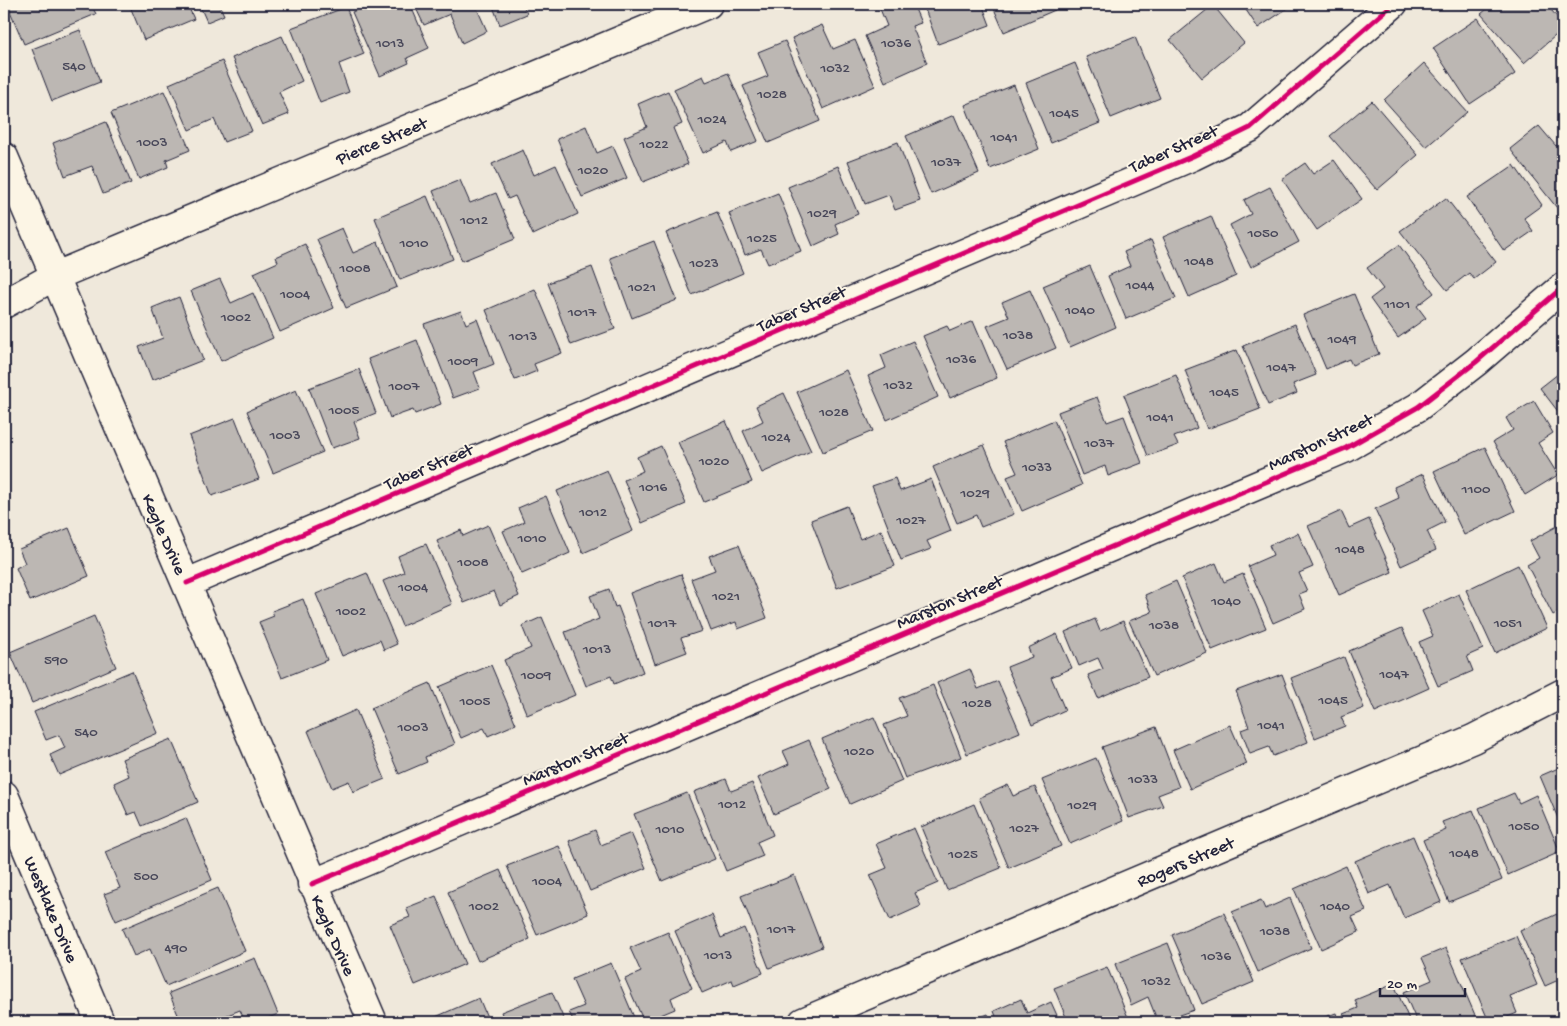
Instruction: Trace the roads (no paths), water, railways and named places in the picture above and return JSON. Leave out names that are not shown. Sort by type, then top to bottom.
[{"type":"street","name":"Pierce Street","points":[[4,304],[54,277],[708,4]]},
{"type":"street","name":"Taber Street","points":[[187,583],[1194,156],[1250,128],[1393,4]]},
{"type":"street","name":"Kegle Drive","points":[[4,157],[187,583],[312,884],[373,1022]]},
{"type":"street","name":"Marston Street","points":[[312,884],[1346,448],[1418,407],[1476,362],[1563,287]]},
{"type":"street","name":"Rogers Street","points":[[803,1022],[1473,739],[1563,693]]},
{"type":"street","name":"Westlake Drive","points":[[4,795],[100,1022]]}]
